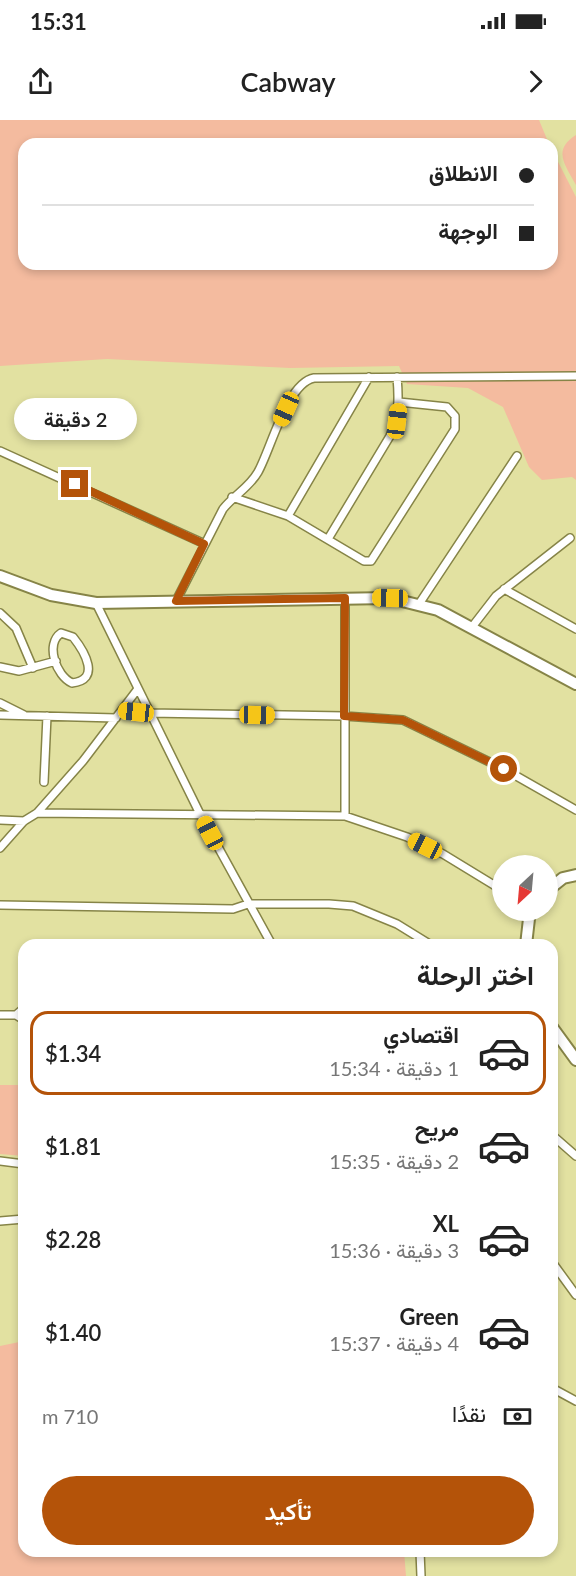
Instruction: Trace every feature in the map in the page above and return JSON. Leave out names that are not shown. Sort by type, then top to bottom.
[{"type":"main road","points":[[0,576],[51,595],[96,603],[390,598],[438,610],[576,684]]},
{"type":"main road","points":[[558,882],[563,878],[576,875]]},
{"type":"main road","points":[[527,939],[529,921]]},
{"type":"main road","points":[[558,1035],[576,1060]]},
{"type":"street","points":[[176,601],[204,544],[232,497],[246,488],[259,471],[300,385],[314,378],[576,376]]},
{"type":"street","points":[[328,539],[397,421],[399,402],[397,377]]},
{"type":"street","points":[[288,516],[369,378]]},
{"type":"street","points":[[232,497],[288,516],[364,561],[371,561],[455,429],[455,416],[447,407],[399,402]]},
{"type":"street","points":[[0,451],[204,544]]},
{"type":"street","points":[[419,604],[517,456]]},
{"type":"street","points":[[472,627],[496,596],[570,538]]},
{"type":"street","points":[[504,590],[576,628]]},
{"type":"street","points":[[345,598],[345,816]]},
{"type":"street","points":[[96,603],[201,816],[269,939]]},
{"type":"street","points":[[0,613],[16,628],[33,668]]},
{"type":"street","points":[[61,633],[70,635],[89,666],[89,673],[83,681],[72,683],[64,679],[56,661],[52,642],[61,633]]},
{"type":"street","points":[[0,667],[19,671],[56,661]]},
{"type":"street","points":[[0,848],[24,821],[37,813],[123,711],[137,690]]},
{"type":"street","points":[[0,703],[24,714]]},
{"type":"street","points":[[123,711],[387,717],[419,726],[576,810]]},
{"type":"street","points":[[0,716],[24,714],[116,718]]},
{"type":"street","points":[[44,782],[47,716]]},
{"type":"street","points":[[37,813],[345,816],[407,837],[443,854],[492,884]]},
{"type":"street","points":[[0,820],[24,821]]},
{"type":"street","points":[[0,905],[233,909],[248,904],[329,903],[353,906],[397,924],[421,939]]},
{"type":"street","points":[[0,1016],[16,1015]]},
{"type":"street","points":[[558,1140],[576,1156]]},
{"type":"street","points":[[0,1161],[18,1163]]},
{"type":"street","points":[[0,1221],[18,1220]]},
{"type":"street","points":[[558,1270],[576,1295]]},
{"type":"street","points":[[558,1391],[576,1401]]},
{"type":"street","points":[[420,1557],[421,1576]]},
{"type":"shaded area","points":[[0,120],[539,120],[546,138],[18,138],[18,270],[558,270],[558,162],[576,197],[576,480],[572,477],[542,480],[529,467],[503,407],[468,388],[407,384],[399,366],[290,368],[107,359],[0,366]]},
{"type":"shaded area","points":[[576,135],[576,185],[565,164],[563,152],[564,146]]},
{"type":"shaded area","points":[[0,1085],[18,1085],[18,1156],[0,1154]]},
{"type":"shaded area","points":[[18,1342],[18,1557],[404,1557],[406,1576],[0,1576],[0,1346]]},
{"type":"route","points":[[75,484],[204,544],[176,601],[345,598],[344,716],[387,717],[403,720],[504,769]]}]
